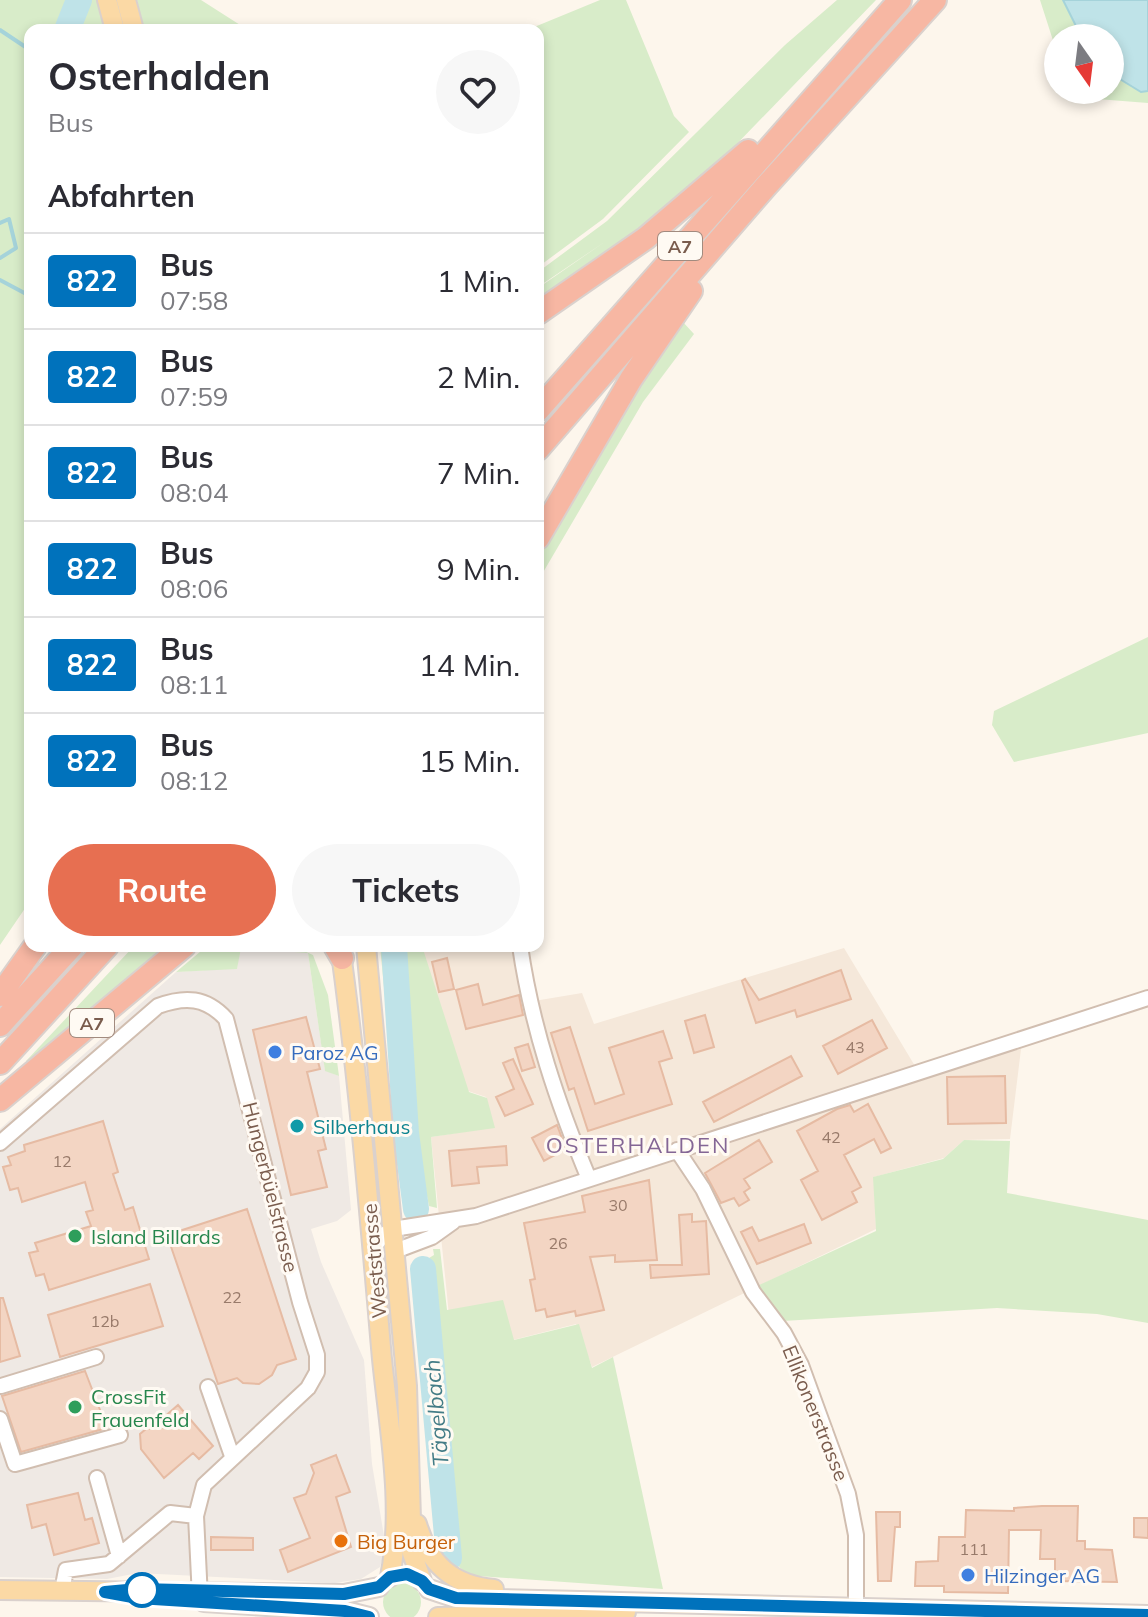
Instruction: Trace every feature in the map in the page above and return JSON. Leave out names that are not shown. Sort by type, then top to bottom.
[{"type":"highway","name":"A7","points":[[544,403],[823,83],[900,0]]},
{"type":"highway","name":"A7","points":[[544,442],[767,185],[935,0]]},
{"type":"highway","name":"A7","points":[[544,309],[646,238],[823,83]]},
{"type":"highway","name":"A7","points":[[544,528],[639,366],[767,185]]},
{"type":"highway","points":[[0,995],[31,952]]},
{"type":"highway","points":[[0,1025],[67,952]]},
{"type":"highway","name":"A7","points":[[0,1063],[102,952]]},
{"type":"highway","name":"A7","points":[[0,1100],[177,952]]},
{"type":"main road","points":[[107,0],[113,24]]},
{"type":"main road","points":[[126,0],[132,24]]},
{"type":"main road","name":"Weststrasse","points":[[339,952],[360,1096],[393,1490],[395,1553],[384,1582]]},
{"type":"main road","name":"Weststrasse","points":[[367,952],[400,1250],[412,1553],[426,1585]]},
{"type":"main road","name":"Weststrasse","points":[[411,1505],[425,1549],[440,1568],[459,1581],[496,1589],[606,1592],[648,1601]]},
{"type":"main road","points":[[0,1590],[199,1596],[344,1594],[407,1574],[456,1598],[648,1601],[856,1613],[1148,1615]]},
{"type":"main road","points":[[377,1617],[374,1605],[384,1582]]},
{"type":"main road","points":[[426,1585],[432,1598],[429,1617]]},
{"type":"main road","points":[[199,1596],[345,1611],[369,1617]]},
{"type":"main road","points":[[438,1617],[736,1607]]},
{"type":"street","points":[[521,952],[528,1002],[546,1067],[588,1175]]},
{"type":"street","points":[[400,1250],[432,1230],[588,1175],[677,1150],[1148,998]]},
{"type":"street","name":"Hungerbüelstrasse","points":[[0,1143],[158,1006],[177,999],[195,999],[216,1008],[226,1019],[317,1372],[308,1388],[204,1485],[196,1516],[199,1596]]},
{"type":"street","name":"Ellikonerstrasse","points":[[677,1150],[703,1189],[753,1292],[784,1333],[801,1365],[848,1494],[856,1535],[856,1613]]},
{"type":"street","points":[[373,1249],[383,1235],[397,1229],[432,1230]]},
{"type":"street","points":[[1,1386],[96,1357]]},
{"type":"street","points":[[208,1387],[232,1456]]},
{"type":"street","points":[[0,1419],[15,1464],[120,1435]]},
{"type":"street","points":[[97,1478],[119,1556]]},
{"type":"street","points":[[62,1591],[66,1570],[109,1564],[170,1513],[196,1516]]},
{"type":"shaded area","points":[[844,948],[918,1071],[1021,1049],[1010,1139],[964,1140],[944,1158],[874,1177],[876,1229],[592,1367],[576,1324],[453,1355],[431,1137],[494,1127],[486,1097],[468,1091],[423,952],[521,952],[528,1002],[582,993],[594,1024]]},
{"type":"shaded area","points":[[239,952],[308,953],[325,1070],[339,1076],[351,1210],[337,1221],[311,1229],[321,1262],[364,1360],[372,1464],[386,1548],[380,1567],[361,1579],[335,1583],[138,1573],[107,1579],[0,1577],[0,1129],[176,972],[237,968]]},
{"type":"green space","points":[[0,0],[97,0],[103,24],[24,24],[24,910],[0,945]]},
{"type":"green space","points":[[137,0],[201,0],[239,24],[143,24]]},
{"type":"green space","points":[[600,0],[626,0],[674,116],[689,132],[603,219],[544,263],[544,24]]},
{"type":"green space","points":[[837,0],[876,0],[701,181],[623,245],[544,297],[544,284],[606,241],[544,283],[544,268],[607,221],[785,45]]},
{"type":"green space","points":[[1040,0],[1148,0],[1148,103],[1124,101],[1124,24],[1048,24]]},
{"type":"green space","points":[[682,321],[694,334],[643,402],[544,571],[544,544],[637,386]]},
{"type":"green space","points":[[1148,637],[1148,733],[1014,762],[992,725],[994,711]]},
{"type":"green space","points":[[128,952],[157,952],[29,1062],[26,1061]]},
{"type":"green space","points":[[200,952],[240,952],[237,969],[176,972]]},
{"type":"green space","points":[[295,952],[306,952],[313,955],[328,995],[339,1076],[325,1071],[308,953]]},
{"type":"green space","points":[[381,952],[424,952],[469,1092],[487,1098],[495,1128],[431,1137],[437,1208],[429,1206],[424,1181],[427,1206],[410,1205],[401,1162]]},
{"type":"green space","points":[[964,1140],[1010,1141],[1007,1193],[1148,1220],[1148,1323],[1097,1314],[997,1308],[783,1321],[755,1287],[876,1231],[873,1177],[943,1159]]},
{"type":"green space","points":[[433,1249],[440,1249],[447,1310],[503,1300],[514,1340],[579,1324],[592,1368],[613,1357],[663,1589],[478,1576],[460,1567],[453,1549],[439,1546],[435,1478],[412,1275],[414,1267],[434,1255]]},
{"type":"green space","points":[[395,1585],[409,1585],[419,1595],[419,1609],[410,1618],[394,1618],[385,1609],[385,1595]]},
{"type":"water","points":[[1063,0],[1148,0],[1148,91],[1141,92],[1124,82],[1124,24],[1075,24]]},
{"type":"building","points":[[447,958],[454,989],[439,992],[432,962]]},
{"type":"building","points":[[841,970],[851,999],[797,1017],[795,1010],[756,1023],[742,981],[745,979],[759,1000]]},
{"type":"building","points":[[478,984],[483,1005],[519,995],[523,1015],[466,1029],[456,990]]},
{"type":"building","points":[[705,1015],[714,1047],[694,1053],[685,1021]]},
{"type":"building","points":[[306,1017],[320,1069],[307,1072],[326,1149],[318,1151],[327,1187],[291,1195],[253,1030]]},
{"type":"building","points":[[872,1020],[887,1048],[838,1074],[823,1046]]},
{"type":"building","points":[[570,1027],[595,1104],[624,1094],[609,1048],[663,1031],[672,1058],[659,1062],[672,1104],[588,1131],[574,1088],[569,1090],[551,1033]]},
{"type":"building","points":[[528,1044],[535,1067],[522,1071],[515,1048]]},
{"type":"building","points":[[791,1056],[802,1076],[714,1122],[703,1102]]},
{"type":"building","points":[[513,1059],[533,1104],[505,1116],[496,1097],[514,1089],[503,1063]]},
{"type":"building","points":[[1005,1076],[1006,1123],[948,1124],[947,1077]]},
{"type":"building","points":[[868,1104],[891,1148],[881,1153],[874,1139],[844,1155],[861,1187],[852,1192],[857,1202],[822,1220],[801,1180],[818,1171],[797,1131],[837,1109],[850,1105],[854,1112]]},
{"type":"building","points":[[103,1121],[118,1172],[113,1174],[125,1210],[133,1207],[149,1259],[49,1290],[44,1274],[36,1276],[29,1253],[38,1251],[35,1243],[91,1226],[86,1212],[93,1210],[85,1182],[22,1202],[18,1188],[10,1190],[3,1167],[11,1165],[8,1157],[25,1151],[24,1145]]},
{"type":"building","points":[[557,1125],[566,1149],[544,1161],[532,1138]]},
{"type":"building","points":[[759,1140],[772,1162],[744,1179],[750,1188],[744,1192],[749,1200],[739,1206],[734,1198],[721,1203],[705,1173]]},
{"type":"building","points":[[506,1146],[507,1165],[477,1167],[479,1183],[452,1186],[449,1151]]},
{"type":"building","points":[[649,1180],[657,1260],[615,1262],[615,1255],[590,1257],[604,1310],[576,1316],[575,1311],[547,1317],[545,1309],[536,1311],[530,1280],[535,1279],[524,1223],[585,1212],[582,1196]]},
{"type":"building","points":[[247,1209],[296,1359],[277,1365],[272,1375],[259,1384],[243,1383],[237,1378],[218,1384],[167,1235]]},
{"type":"building","points":[[692,1214],[692,1222],[706,1221],[709,1274],[651,1278],[650,1265],[682,1265],[679,1215]]},
{"type":"building","points":[[804,1224],[811,1243],[757,1264],[741,1232],[752,1227],[759,1241]]},
{"type":"building","points":[[150,1284],[163,1326],[60,1357],[48,1315]]},
{"type":"building","points":[[0,1298],[3,1298],[20,1356],[0,1362]]},
{"type":"building","points":[[85,1371],[107,1428],[21,1452],[2,1396]]},
{"type":"building","points":[[178,1405],[213,1446],[199,1459],[193,1453],[164,1478],[141,1449],[140,1434],[146,1429],[171,1427],[163,1418]]},
{"type":"building","points":[[336,1455],[350,1492],[336,1497],[351,1547],[288,1572],[280,1550],[310,1538],[294,1498],[306,1494],[314,1473],[311,1465]]},
{"type":"building","points":[[78,1493],[85,1520],[92,1518],[99,1543],[54,1555],[46,1524],[32,1528],[27,1505]]},
{"type":"building","points":[[1078,1506],[1077,1541],[1085,1541],[1085,1549],[1112,1550],[1117,1582],[1055,1581],[1055,1559],[1040,1559],[1041,1530],[1009,1530],[1008,1593],[944,1592],[944,1586],[915,1586],[916,1562],[938,1561],[939,1537],[965,1537],[966,1510],[1014,1511],[1014,1508]]},
{"type":"building","points":[[876,1512],[900,1512],[900,1527],[895,1527],[891,1581],[878,1581]]},
{"type":"building","points":[[1134,1518],[1148,1518],[1148,1538],[1134,1537]]},
{"type":"building","points":[[211,1537],[253,1538],[253,1550],[211,1550]]},
{"type":"waterway","name":"Tägelbach","points":[[69,24],[79,0]]},
{"type":"waterway","points":[[0,30],[24,46]]},
{"type":"waterway","points":[[0,223],[9,219],[16,248],[0,258]]},
{"type":"waterway","points":[[0,280],[24,293]]},
{"type":"waterway","name":"Tägelbach","points":[[394,952],[406,1133],[416,1209]]},
{"type":"waterway","name":"Tägelbach","points":[[423,1269],[449,1558]]},
{"type":"bus line","name":"822","points":[[369,1617],[345,1611],[138,1598],[105,1592],[138,1589],[344,1594],[379,1587],[390,1577],[407,1574],[422,1581],[429,1589],[456,1598],[1148,1615]]},
{"type":"place","name":"Paroz AG","points":[[275,1052]]},
{"type":"place","name":"Silberhaus","points":[[297,1126]]},
{"type":"place","name":"Island Billards","points":[[75,1236]]},
{"type":"place","name":"CrossFit Frauenfeld","points":[[75,1407]]},
{"type":"place","name":"Big Burger","points":[[341,1541]]},
{"type":"place","name":"Hilzinger AG","points":[[968,1575]]},
{"type":"district","name":"OSTERHALDEN","points":[[638,1145]]}]
